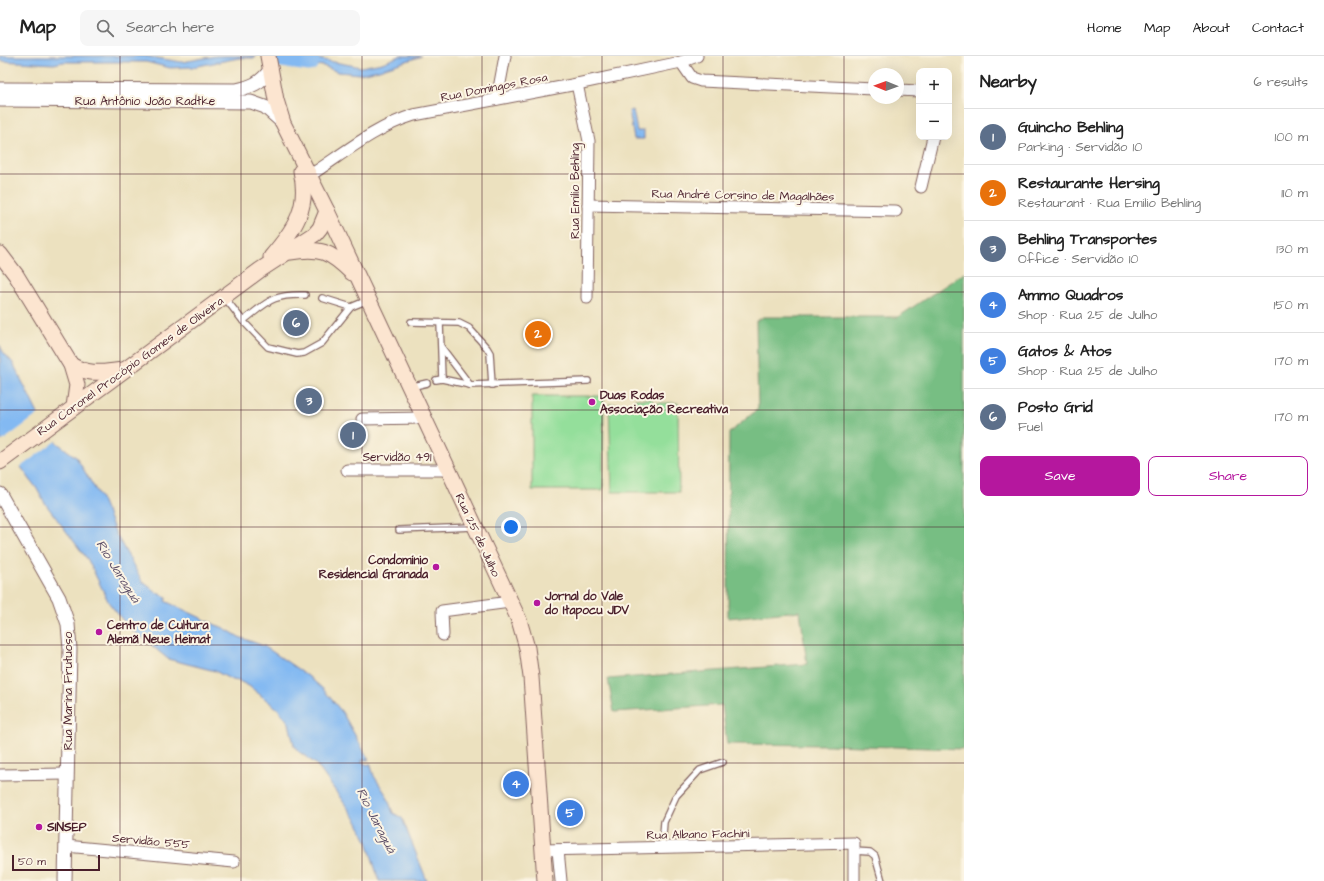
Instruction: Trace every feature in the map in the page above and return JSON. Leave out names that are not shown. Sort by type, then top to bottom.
[{"type":"main road","points":[[269,63],[276,100],[283,123],[297,152]]},
{"type":"main road","name":"Rua 25 de Julho","points":[[297,152],[327,211],[519,620],[527,648],[531,677],[545,881]]},
{"type":"main road","name":"Rua Coronel Procópio Gomes de Oliveira","points":[[260,270],[296,225],[301,212],[305,189],[297,152]]},
{"type":"main road","name":"Rua Coronel Procópio Gomes de Oliveira","points":[[0,462],[260,270],[287,253],[320,228],[327,211]]},
{"type":"main road","points":[[287,253],[311,249],[326,252],[338,260],[359,280]]},
{"type":"main road","points":[[0,254],[16,275],[71,365],[77,385],[69,410]]},
{"type":"main road","points":[[71,365],[83,371],[92,373],[124,370]]},
{"type":"street","points":[[497,99],[505,56]]},
{"type":"street","name":"Rua Domingos Rosa","points":[[309,176],[376,131],[395,121],[414,115],[577,84],[681,62],[697,56]]},
{"type":"street","points":[[681,62],[692,78],[701,81],[868,89]]},
{"type":"street","name":"Rua Antônio João Radtke","points":[[0,89],[236,90],[247,88],[258,83],[269,63]]},
{"type":"street","name":"Rua Emilio Behling","points":[[577,84],[589,141],[587,298]]},
{"type":"street","points":[[904,90],[916,91]]},
{"type":"street","name":"Rua Antônio João Radtke","points":[[0,100],[251,102],[265,107],[283,123]]},
{"type":"street","points":[[922,187],[932,140]]},
{"type":"street","name":"Rua André Corsino de Magalhães","points":[[588,205],[896,211]]},
{"type":"street","points":[[362,419],[424,418]]},
{"type":"street","name":"Servidão 491","points":[[347,470],[448,470]]},
{"type":"street","name":"Rua Marina Frutuoso","points":[[0,494],[59,598],[68,624],[70,649],[65,881]]},
{"type":"street","points":[[443,635],[442,611],[510,602]]},
{"type":"street","points":[[0,774],[67,774]]},
{"type":"street","name":"Servidão 555","points":[[66,846],[234,862]]},
{"type":"street","points":[[854,847],[854,881]]},
{"type":"street","name":"Rua Albano Fachini","points":[[542,850],[854,847]]},
{"type":"street","points":[[558,850],[562,881]]},
{"type":"lane","points":[[243,321],[273,298],[288,294],[305,295]]},
{"type":"lane","points":[[224,297],[243,321],[268,348],[297,354],[322,343],[351,307],[368,300]]},
{"type":"lane","points":[[322,298],[351,307]]},
{"type":"lane","points":[[411,322],[464,325],[487,348],[490,359],[492,385]]},
{"type":"lane","points":[[440,323],[442,348],[439,379],[470,385],[588,381]]},
{"type":"lane","points":[[442,348],[470,385]]},
{"type":"lane","points":[[409,387],[427,383]]},
{"type":"lane","points":[[399,530],[475,527]]},
{"type":"lane","points":[[662,848],[664,822],[676,796],[700,770],[723,762]]},
{"type":"lane","points":[[854,847],[870,852],[876,856],[882,881]]},
{"type":"green space","points":[[964,273],[964,749],[727,744],[722,705],[614,712],[608,679],[807,664],[800,611],[728,618],[729,433],[758,409],[756,321],[763,317],[898,317]]},
{"type":"green space","points":[[532,396],[604,396],[603,490],[532,490]]},
{"type":"green space","points":[[635,399],[652,399],[653,403],[678,403],[679,492],[612,492],[609,404],[635,403]]},
{"type":"water","points":[[0,56],[144,56],[182,62],[216,56],[255,56],[255,58],[239,58],[193,67],[170,68],[146,62],[63,62],[54,64],[0,61]]},
{"type":"water","points":[[281,56],[302,56],[361,67],[382,63],[400,56],[422,56],[379,70],[360,74],[338,72],[323,66],[281,61]]},
{"type":"water","points":[[633,110],[637,131],[644,131],[644,139],[634,139],[629,111]]},
{"type":"water","name":"Rio Jaraguá","points":[[0,345],[3,352],[13,363],[44,426],[56,442],[76,457],[103,502],[116,534],[142,581],[157,593],[167,597],[165,601],[224,628],[239,637],[264,646],[308,676],[323,689],[342,712],[369,760],[362,760],[362,762],[368,765],[370,763],[374,776],[387,796],[393,813],[402,818],[427,881],[379,881],[367,841],[357,821],[316,764],[298,751],[294,745],[289,723],[278,709],[249,686],[239,681],[232,680],[215,671],[168,659],[130,629],[109,603],[88,560],[44,502],[37,489],[0,438]]},
{"type":"pier","points":[[40,413],[57,440],[19,468],[1,442]]},
{"type":"waterway","points":[[276,56],[309,61]]},
{"type":"place","name":"Posto Grid","points":[[296,323]]},
{"type":"place","name":"Restaurante Hersing","points":[[538,334]]},
{"type":"place","name":"Behling Transportes","points":[[309,401]]},
{"type":"place","name":"Duas Rodas Associação Recreativa","points":[[592,402]]},
{"type":"place","name":"Guincho Behling","points":[[353,435]]},
{"type":"place","name":"Condomínio Residencial Granada","points":[[436,567]]},
{"type":"place","name":"Jornal do Vale do Itapocu JDV","points":[[537,603]]},
{"type":"place","name":"Centro de Cultura Alemã Neue Heimat","points":[[99,632]]},
{"type":"place","name":"Ammo Quadros","points":[[516,784]]},
{"type":"place","name":"Gatos & Atos","points":[[570,813]]},
{"type":"place","name":"SINSEP","points":[[39,827]]}]
